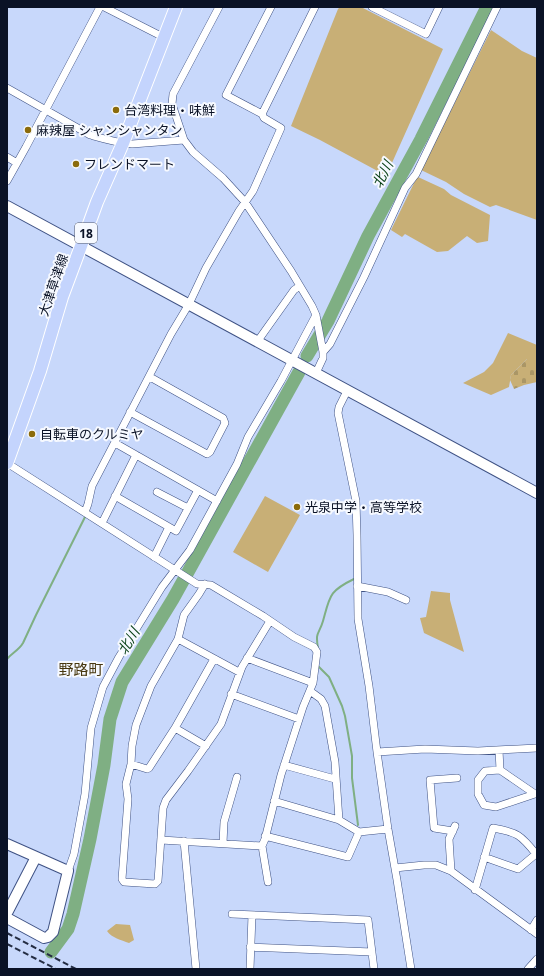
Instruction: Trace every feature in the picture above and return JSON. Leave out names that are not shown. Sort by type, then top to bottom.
[{"type":"main road","name":"大津草津線","points":[[7,463],[40,371],[62,297],[97,202],[123,143],[163,37],[176,7]]},
{"type":"street","points":[[7,181],[100,7]]},
{"type":"street","points":[[104,7],[163,37]]},
{"type":"street","points":[[219,7],[173,94],[172,104],[184,140],[193,152],[223,178],[245,202],[292,271],[312,306],[316,317],[323,350],[323,358],[312,371]]},
{"type":"street","points":[[85,512],[92,486],[171,334],[189,304],[206,268],[253,191],[281,128],[264,118],[262,114],[226,95],[271,7]]},
{"type":"street","points":[[262,114],[315,7]]},
{"type":"street","points":[[372,7],[426,34],[440,7]]},
{"type":"street","points":[[323,350],[330,344],[364,277],[405,188],[416,174],[497,7]]},
{"type":"street","points":[[7,88],[90,135],[123,143],[184,140]]},
{"type":"street","points":[[7,157],[17,162]]},
{"type":"street","points":[[7,206],[537,493]]},
{"type":"street","points":[[257,342],[294,290],[300,286]]},
{"type":"street","points":[[7,918],[44,938],[48,937],[53,932],[74,854],[85,794],[91,728],[103,687],[119,657],[162,587],[190,550],[237,464],[248,437],[293,361],[316,317]]},
{"type":"street","points":[[130,412],[207,454],[210,452],[225,423],[223,418],[150,377]]},
{"type":"street","points":[[348,391],[339,407],[338,413],[356,501],[358,540],[358,619],[369,686],[376,752],[411,969]]},
{"type":"street","points":[[115,443],[217,501]]},
{"type":"street","points":[[102,523],[136,455]]},
{"type":"street","points":[[7,463],[175,571],[201,584],[211,585],[294,637],[314,647],[317,652],[313,683],[284,765],[262,846],[268,882]]},
{"type":"street","points":[[115,496],[176,531],[198,490]]},
{"type":"street","points":[[157,492],[188,508]]},
{"type":"street","points":[[154,557],[169,527]]},
{"type":"street","points":[[201,584],[199,594],[184,615],[178,640],[150,686],[136,725],[132,746],[131,764],[126,784],[128,799],[122,880],[124,882],[155,884],[158,881],[163,808],[166,800],[221,724],[239,672],[270,621]]},
{"type":"street","points":[[357,586],[388,592],[406,600]]},
{"type":"street","points":[[178,640],[239,672]]},
{"type":"street","points":[[247,658],[313,683]]},
{"type":"street","points":[[131,764],[147,770],[149,768],[214,659]]},
{"type":"street","points":[[310,691],[321,698],[325,706],[335,762],[339,820]]},
{"type":"street","points":[[231,694],[299,720]]},
{"type":"street","points":[[174,728],[206,746]]},
{"type":"street","points":[[376,752],[425,748],[478,751],[537,748]]},
{"type":"street","points":[[499,750],[500,770]]},
{"type":"street","points":[[284,765],[335,779]]},
{"type":"street","points":[[500,770],[536,794],[496,807],[484,805],[478,794],[478,780],[485,771],[500,770]]},
{"type":"street","points":[[223,844],[224,822],[237,777]]},
{"type":"street","points":[[451,871],[449,839],[454,828],[434,828],[430,780],[457,778]]},
{"type":"street","points":[[274,800],[339,820],[359,832],[388,829]]},
{"type":"street","points":[[474,890],[484,857],[493,828],[519,835],[536,854],[518,869],[484,857]]},
{"type":"street","points":[[265,836],[348,857],[359,832]]},
{"type":"street","points":[[161,840],[262,846]]},
{"type":"street","points":[[184,841],[196,969]]},
{"type":"street","points":[[7,844],[68,872]]},
{"type":"street","points":[[7,914],[36,856]]},
{"type":"street","points":[[395,868],[436,865],[451,871],[474,890],[537,934]]},
{"type":"street","points":[[232,914],[368,920],[374,969]]},
{"type":"street","points":[[250,969],[252,915]]},
{"type":"street","points":[[531,930],[537,920]]},
{"type":"street","points":[[250,947],[372,952]]},
{"type":"street","points":[[530,968],[537,959]]},
{"type":"green space","points":[[340,7],[361,7],[443,49],[387,174],[385,175],[291,126]]},
{"type":"green space","points":[[491,30],[522,51],[537,58],[537,220],[496,205],[490,207],[464,194],[446,182],[421,170]]},
{"type":"green space","points":[[418,177],[444,189],[451,195],[490,215],[488,241],[477,243],[467,236],[448,251],[437,252],[405,234],[402,237],[391,230]]},
{"type":"green space","points":[[508,333],[537,345],[537,359],[527,359],[511,375],[509,387],[491,395],[463,383],[484,372],[493,363]]},
{"type":"green space","points":[[527,359],[537,359],[537,382],[514,389],[510,380],[511,375]]},
{"type":"green space","points":[[265,496],[300,515],[268,572],[233,552]]},
{"type":"green space","points":[[431,591],[450,593],[450,600],[464,652],[424,633],[420,618],[426,617]]},
{"type":"green space","points":[[116,924],[130,925],[134,940],[129,943],[111,935],[107,931]]},
{"type":"waterway","name":"北川","points":[[307,356],[328,321],[368,236],[421,139],[487,7]]},
{"type":"waterway","name":"北川","points":[[51,952],[68,929],[73,914],[90,839],[104,765],[110,719],[122,682],[173,599],[299,372]]},
{"type":"waterway","points":[[7,659],[20,648],[23,643],[85,517]]},
{"type":"waterway","points":[[318,648],[317,636],[322,625],[329,600],[335,591],[354,579]]},
{"type":"waterway","points":[[318,666],[329,677],[345,716],[352,756],[352,778],[358,825]]},
{"type":"railway","points":[[7,933],[76,969]]},
{"type":"railway","points":[[7,944],[56,969]]},
{"type":"place","name":"台湾料理・味鮮","points":[[116,110]]},
{"type":"place","name":"麻辣屋 シャンシャンタン","points":[[28,130]]},
{"type":"place","name":"フレンドマート","points":[[76,164]]},
{"type":"place","name":"自転車のクルミヤ","points":[[32,434]]},
{"type":"place","name":"光泉中学・高等学校","points":[[297,507]]},
{"type":"district","name":"野路町","points":[[81,669]]}]
